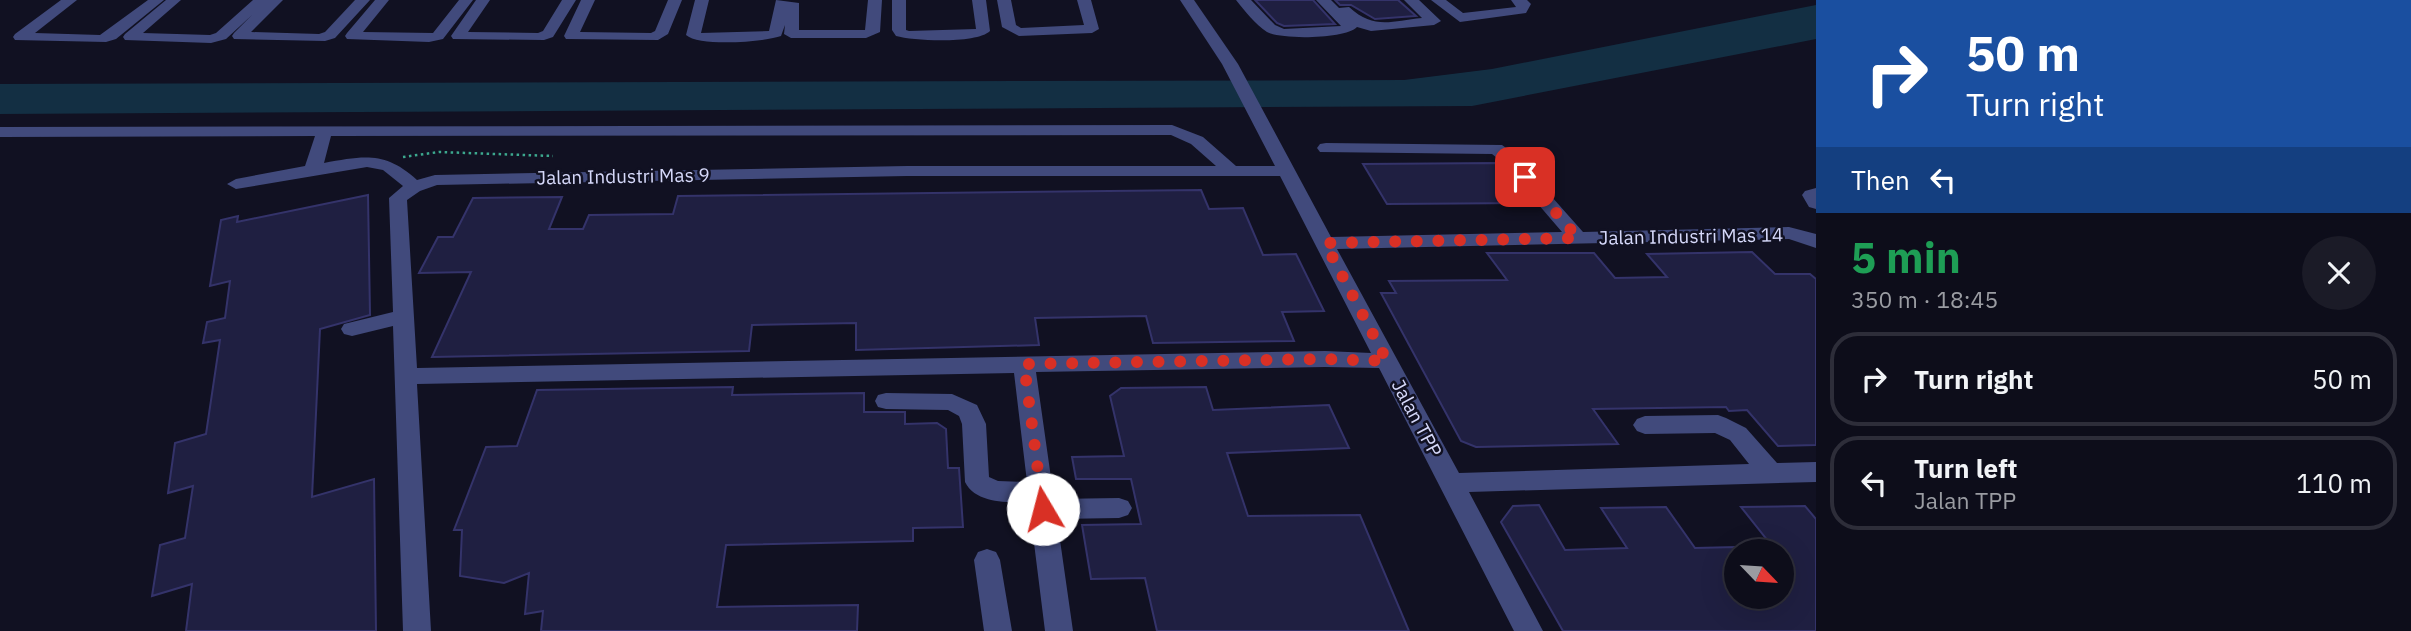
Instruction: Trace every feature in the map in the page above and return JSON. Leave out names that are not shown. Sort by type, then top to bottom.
[{"type":"street","points":[[70,0],[20,37],[101,39],[111,36],[157,0]]},
{"type":"street","points":[[174,0],[130,37],[221,36],[261,0]]},
{"type":"street","points":[[276,0],[239,36],[320,38],[330,35],[363,0]]},
{"type":"street","points":[[382,0],[352,36],[438,36],[466,0]]},
{"type":"street","points":[[484,0],[458,36],[539,37],[548,34],[569,0]]},
{"type":"street","points":[[588,0],[571,36],[653,37],[661,34],[675,0]]},
{"type":"street","points":[[702,0],[692,32],[700,37],[776,33],[783,0]]},
{"type":"street","points":[[795,0],[790,30],[791,34],[798,35],[873,32],[875,0]]},
{"type":"street","points":[[899,0],[899,30],[908,35],[983,32],[979,0]]},
{"type":"street","points":[[1004,0],[1009,27],[1019,32],[1092,29],[1084,0]]},
{"type":"street","name":"Jalan TPP","points":[[1187,0],[1230,64],[1529,631]]},
{"type":"street","points":[[1244,0],[1270,28],[1282,33],[1346,30],[1350,27],[1323,0]]},
{"type":"street","points":[[1335,0],[1358,23],[1371,27],[1434,21],[1411,0]]},
{"type":"street","points":[[1438,0],[1460,18],[1521,10],[1524,4],[1518,0]]},
{"type":"street","points":[[313,170],[325,130]]},
{"type":"street","points":[[0,132],[1172,130],[1198,139],[1231,171]]},
{"type":"street","points":[[1325,148],[1496,149],[1507,157],[1578,238]]},
{"type":"street","points":[[236,184],[377,161],[391,166],[414,187],[398,198],[417,631]]},
{"type":"street","name":"Jalan Industri Mas 9","points":[[414,187],[435,180],[705,174],[1286,170]]},
{"type":"street","points":[[1816,193],[1811,195],[1816,203]]},
{"type":"street","name":"Jalan Industri Mas 14","points":[[1325,243],[1789,233],[1810,239]]},
{"type":"street","points":[[352,329],[404,316]]},
{"type":"street","points":[[406,376],[1325,359],[1387,361]]},
{"type":"street","points":[[1024,364],[1059,631]]},
{"type":"street","points":[[886,401],[951,402],[969,411],[974,424],[977,481],[994,491],[1042,501],[1119,508]]},
{"type":"street","points":[[1645,425],[1718,424],[1738,434],[1771,473]]},
{"type":"street","points":[[1452,484],[1816,472]]},
{"type":"street","points":[[987,560],[998,631]]},
{"type":"path","points":[[377,161],[439,152],[554,156]]},
{"type":"water","points":[[1816,5],[1816,39],[1472,106],[0,114],[0,84],[1404,80],[1492,69]]},
{"type":"building","points":[[1255,0],[1313,0],[1335,24],[1284,26],[1277,23]]},
{"type":"building","points":[[1335,0],[1398,0],[1416,16],[1375,19],[1351,5],[1340,5]]},
{"type":"building","points":[[1499,163],[1534,203],[1387,204],[1363,164]]},
{"type":"building","points":[[1201,190],[1209,209],[1243,208],[1263,255],[1296,254],[1324,311],[1282,312],[1294,341],[1153,343],[1146,316],[1035,318],[1039,345],[856,350],[856,323],[752,325],[749,351],[432,357],[471,272],[419,273],[438,237],[453,237],[473,198],[562,197],[549,229],[583,229],[589,215],[673,214],[678,196]]},
{"type":"building","points":[[368,195],[370,315],[320,329],[312,497],[374,479],[376,631],[186,631],[192,584],[152,596],[160,545],[185,538],[193,486],[168,493],[175,443],[206,434],[220,340],[203,343],[207,322],[225,318],[230,281],[210,286],[221,220],[238,216],[237,222]]},
{"type":"building","points":[[1752,252],[1775,274],[1810,274],[1816,279],[1816,445],[1778,446],[1747,410],[1729,411],[1726,407],[1593,409],[1618,444],[1476,447],[1461,441],[1381,293],[1396,293],[1389,281],[1507,280],[1487,253],[1594,253],[1615,278],[1667,277],[1647,254]]},
{"type":"building","points":[[733,387],[732,395],[864,393],[864,412],[905,412],[905,424],[937,423],[946,429],[948,468],[959,468],[963,527],[913,528],[913,541],[726,545],[717,607],[858,605],[857,631],[541,631],[543,611],[525,614],[529,573],[504,583],[460,576],[462,530],[454,530],[486,447],[517,446],[537,390]]},
{"type":"building","points":[[1206,387],[1213,410],[1329,405],[1349,448],[1227,453],[1248,516],[1360,515],[1409,631],[1157,631],[1145,578],[1091,579],[1082,525],[1141,524],[1131,479],[1076,479],[1072,457],[1124,456],[1110,396],[1121,388]]},
{"type":"building","points":[[1539,505],[1565,550],[1627,548],[1601,508],[1666,507],[1695,548],[1724,547],[1724,609],[1794,609],[1794,539],[1766,539],[1741,507],[1805,506],[1816,519],[1816,631],[1563,631],[1501,522],[1513,506]]},
{"type":"route","points":[[1043,509],[1024,364],[1325,359],[1387,361],[1325,243],[1578,238],[1525,177]]}]
